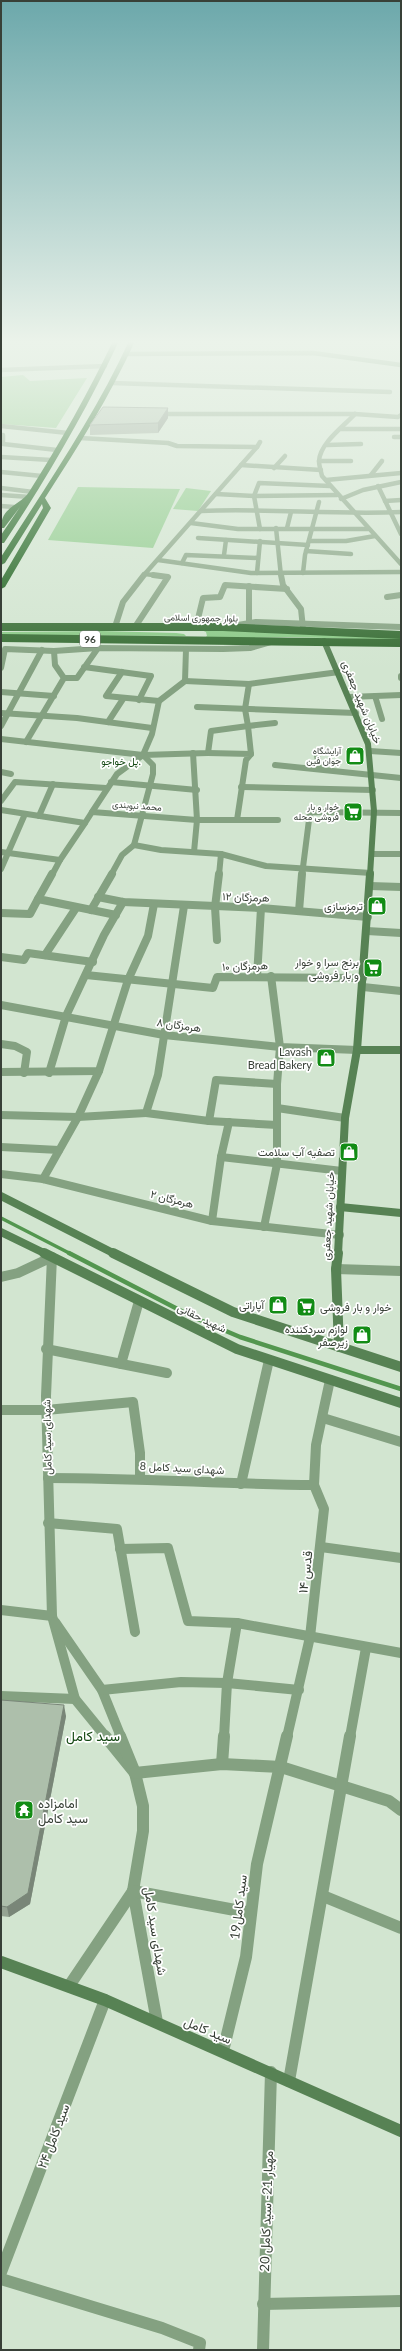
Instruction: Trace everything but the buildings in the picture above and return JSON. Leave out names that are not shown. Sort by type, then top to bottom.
[{"type":"highway","points":[[1,541],[57,451]]},
{"type":"highway","points":[[1,563],[43,500],[72,451]]},
{"type":"highway","points":[[1,526],[4,515],[30,496]]},
{"type":"highway","points":[[1,587],[47,508],[43,500]]},
{"type":"main road","name":"بلوار جمهوری اسلامی","points":[[1,627],[223,627],[401,635]]},
{"type":"main road","name":"96","points":[[135,627],[190,631],[194,634],[193,637],[179,640]]},
{"type":"main road","name":"بلوار جمهوری اسلامی","points":[[1,638],[324,640],[401,643]]},
{"type":"main road","points":[[3,646],[14,638]]},
{"type":"main road","name":"خیابان شهید جعفری","points":[[324,640],[356,713],[370,751],[374,811],[364,978],[357,1050],[345,1118],[340,1235],[336,1269],[339,1347]]},
{"type":"main road","points":[[357,1050],[401,1050]]},
{"type":"main road","name":"شهید حقانی","points":[[1,1196],[164,1280],[233,1312],[401,1367]]},
{"type":"main road","points":[[340,1207],[401,1213]]},
{"type":"main road","name":"شهید حقانی","points":[[1,1232],[238,1349],[401,1403]]},
{"type":"main road","name":"سید کامل","points":[[1,1962],[105,2000],[271,2072],[401,2131]]},
{"type":"street","points":[[115,627],[123,602],[145,574],[253,451]]},
{"type":"street","points":[[324,451],[319,461],[321,470],[330,486],[401,564]]},
{"type":"street","points":[[1,456],[51,460]]},
{"type":"street","points":[[274,468],[285,456]]},
{"type":"street","points":[[319,461],[351,461]]},
{"type":"street","points":[[371,475],[382,461]]},
{"type":"street","points":[[241,465],[321,470]]},
{"type":"street","points":[[1,472],[42,476]]},
{"type":"street","points":[[326,480],[401,473]]},
{"type":"street","points":[[216,494],[254,496],[275,496],[288,494],[339,497],[378,486],[401,482]]},
{"type":"street","points":[[260,529],[258,510],[254,496],[260,483],[330,486]]},
{"type":"street","points":[[378,486],[392,512],[401,534]]},
{"type":"street","points":[[1,488],[30,496]]},
{"type":"street","points":[[1,495],[30,496]]},
{"type":"street","points":[[275,496],[275,511]]},
{"type":"street","points":[[385,501],[401,500]]},
{"type":"street","points":[[303,573],[307,546],[318,513],[319,502]]},
{"type":"street","points":[[1,506],[14,507]]},
{"type":"street","points":[[201,511],[258,510],[355,514],[401,512]]},
{"type":"street","points":[[287,528],[291,512]]},
{"type":"street","points":[[191,523],[251,529],[368,529]]},
{"type":"street","points":[[276,528],[280,572],[283,586],[287,589],[301,609],[304,631]]},
{"type":"street","points":[[250,540],[251,529]]},
{"type":"street","points":[[307,546],[375,536]]},
{"type":"street","points":[[198,538],[260,541],[307,546],[351,554]]},
{"type":"street","points":[[224,556],[226,540]]},
{"type":"street","points":[[257,573],[260,541]]},
{"type":"street","points":[[182,563],[186,555],[258,558]]},
{"type":"street","points":[[158,560],[257,573],[401,572]]},
{"type":"street","points":[[135,627],[168,577],[145,574]]},
{"type":"street","points":[[196,627],[203,598],[220,597],[225,585],[287,589]]},
{"type":"street","points":[[249,586],[249,623]]},
{"type":"street","points":[[388,597],[401,595]]},
{"type":"street","points":[[223,627],[249,623],[302,623],[401,627]]},
{"type":"street","points":[[1,668],[3,646],[54,651],[98,648],[250,648],[277,640]]},
{"type":"street","points":[[64,678],[77,678],[98,648]]},
{"type":"street","points":[[185,681],[186,649]]},
{"type":"street","points":[[1,726],[4,714],[20,693],[42,650]]},
{"type":"street","points":[[54,651],[55,664],[64,678]]},
{"type":"street","points":[[84,667],[151,676],[139,700]]},
{"type":"street","points":[[122,672],[106,696],[123,700],[159,701]]},
{"type":"street","points":[[1,913],[30,914],[60,860],[106,788],[117,774],[143,755],[159,701],[185,681],[249,684],[339,672]]},
{"type":"street","points":[[26,742],[64,678]]},
{"type":"street","points":[[237,820],[246,760],[251,754],[245,709],[249,684]]},
{"type":"street","points":[[1,692],[54,696]]},
{"type":"street","points":[[349,697],[401,695]]},
{"type":"street","points":[[374,696],[382,719]]},
{"type":"street","points":[[108,722],[123,700]]},
{"type":"street","points":[[197,707],[356,713]]},
{"type":"street","points":[[4,714],[43,715],[152,728]]},
{"type":"street","points":[[208,752],[211,731],[274,723]]},
{"type":"street","points":[[1,739],[143,755],[208,752],[251,754]]},
{"type":"street","points":[[370,751],[401,753]]},
{"type":"street","points":[[194,753],[197,790],[197,820],[194,852]]},
{"type":"street","points":[[91,910],[122,855],[134,845],[153,774],[153,765],[143,755]]},
{"type":"street","points":[[317,755],[319,768]]},
{"type":"street","points":[[275,765],[319,768],[401,778]]},
{"type":"street","points":[[1,772],[11,774]]},
{"type":"street","points":[[1,801],[15,782],[106,788]]},
{"type":"street","points":[[111,782],[197,790]]},
{"type":"street","points":[[39,816],[53,784]]},
{"type":"street","points":[[241,787],[373,790]]},
{"type":"street","points":[[1,810],[85,823]]},
{"type":"street","points":[[299,911],[302,868],[310,812],[374,811],[401,813]]},
{"type":"street","name":"محمد نبوبندی","points":[[92,812],[197,820],[278,820]]},
{"type":"street","points":[[1,869],[25,814]]},
{"type":"street","points":[[134,845],[161,850],[221,854],[266,866],[371,873]]},
{"type":"street","points":[[1,852],[60,860]]},
{"type":"street","points":[[217,940],[216,907],[221,854]]},
{"type":"street","points":[[372,854],[401,854]]},
{"type":"street","points":[[370,886],[401,887]]},
{"type":"street","name":"هرمزگان ۱۲","points":[[98,898],[122,902],[184,906],[261,908],[368,917]]},
{"type":"street","points":[[38,900],[116,915]]},
{"type":"street","points":[[49,1073],[66,1016],[104,935],[122,902]]},
{"type":"street","points":[[43,1179],[78,1117],[99,1071],[128,980],[148,936],[154,904]]},
{"type":"street","points":[[146,1113],[158,1074],[170,985],[180,939],[184,906]]},
{"type":"street","points":[[45,955],[76,908]]},
{"type":"street","points":[[257,977],[261,908]]},
{"type":"street","points":[[367,931],[401,933]]},
{"type":"street","points":[[1,957],[24,960],[28,953],[92,962]]},
{"type":"street","name":"هرمزگان ۱۰","points":[[86,975],[170,985],[212,988],[217,977],[271,976],[364,978]]},
{"type":"street","points":[[264,1227],[277,1164],[277,1084],[280,1047],[271,976]]},
{"type":"street","points":[[363,987],[401,991]]},
{"type":"street","name":"هرمزگان ۸","points":[[1,1005],[164,1035],[280,1047],[357,1050]]},
{"type":"street","points":[[1,1044],[15,1046],[27,1052],[24,1073]]},
{"type":"street","points":[[1,1072],[49,1073],[99,1071]]},
{"type":"street","points":[[209,1121],[216,1080],[277,1084]]},
{"type":"street","points":[[277,1108],[345,1118]]},
{"type":"street","points":[[1,1115],[78,1117],[146,1113],[209,1121],[277,1125]]},
{"type":"street","points":[[212,1220],[229,1122]]},
{"type":"street","points":[[1,1147],[59,1150]]},
{"type":"street","points":[[222,1157],[342,1171]]},
{"type":"street","name":"هرمزگان ۲","points":[[1,1174],[43,1179],[212,1220],[340,1235]]},
{"type":"street","points":[[1,1277],[18,1273],[52,1258]]},
{"type":"street","name":"شهدای سید کامل","points":[[52,1258],[46,1349],[48,1523],[52,1616],[74,1699],[135,1773]]},
{"type":"street","points":[[336,1269],[401,1271]]},
{"type":"street","points":[[121,1364],[139,1301]]},
{"type":"street","points":[[46,1349],[167,1373]]},
{"type":"street","points":[[241,1484],[269,1360]]},
{"type":"street","name":"قدس ۱۴","points":[[281,1767],[310,1637],[324,1509],[314,1485],[316,1445],[330,1380]]},
{"type":"street","points":[[1,1410],[46,1410],[133,1402],[140,1453],[140,1478]]},
{"type":"street","points":[[323,1418],[401,1442]]},
{"type":"street","name":"شهدای سید کامل 8","points":[[48,1478],[140,1478],[241,1484],[314,1485]]},
{"type":"street","points":[[48,1523],[117,1529],[136,1632]]},
{"type":"street","points":[[321,1547],[401,1558]]},
{"type":"street","points":[[120,1549],[168,1548],[188,1621],[237,1623],[366,1648],[401,1653]]},
{"type":"street","points":[[1,1610],[52,1616]]},
{"type":"street","name":"شهدای سید کامل","points":[[52,1616],[102,1690],[135,1773],[143,1806],[143,1831],[133,1891],[157,2022]]},
{"type":"street","points":[[222,1764],[227,1683],[237,1623]]},
{"type":"street","points":[[289,2081],[366,1648]]},
{"type":"street","points":[[102,1690],[181,1682],[227,1683],[299,1690]]},
{"type":"street","points":[[1,1696],[74,1699]]},
{"type":"street","points":[[135,1773],[222,1764],[281,1767],[390,1801],[401,1810]]},
{"type":"street","name":"سید کامل19","points":[[223,2051],[246,1957],[257,1864],[281,1767]]},
{"type":"street","points":[[69,1986],[133,1891],[251,1913]]},
{"type":"street","points":[[323,1896],[401,1928]]},
{"type":"street","name":"سید کامل ۲۴","points":[[1,2272],[105,2000]]},
{"type":"street","name":"مهیار 21- سید کامل 20","points":[[263,2350],[263,2304],[271,2072]]},
{"type":"street","points":[[1,2279],[162,2328],[200,2343],[199,2350]]},
{"type":"street","points":[[263,2304],[401,2301]]},
{"type":"green space","points":[[78,487],[180,489],[153,548],[48,540]]},
{"type":"green space","points":[[186,488],[211,491],[198,511],[173,509]]},
{"type":"green space","points":[[199,629],[401,638],[401,640],[287,637],[203,639],[207,636],[206,632]]},
{"type":"green space","points":[[101,631],[176,633],[184,634],[186,636],[1,635],[1,632]]},
{"type":"waterway","points":[[1,1218],[71,1254]]},
{"type":"waterway","points":[[69,1253],[193,1317],[240,1337],[401,1389]]},
{"type":"place","name":"آرایشگاه جوان فین","points":[[355,756]]},
{"type":"place","name":"خوار و بار فروشی محله","points":[[353,812]]},
{"type":"place","name":"ترمزسازی","points":[[377,906]]},
{"type":"place","name":"برنج سرا و خوار و بار فروشی","points":[[373,968]]},
{"type":"place","name":"Lavash Bread Bakery","points":[[326,1058]]},
{"type":"place","name":"تصفیه آب سلامت","points":[[349,1152]]},
{"type":"place","name":"آپاراتی","points":[[278,1305]]},
{"type":"place","name":"خوار و بار فروشی","points":[[306,1307]]},
{"type":"place","name":"لوازم سردکننده زیرصفر","points":[[362,1335]]},
{"type":"place","name":"امامزاده سید کامل","points":[[24,1810]]},
{"type":"district","name":"پل خواجو.","points":[[121,761]]},
{"type":"district","name":"سید کامل","points":[[93,1736]]}]
